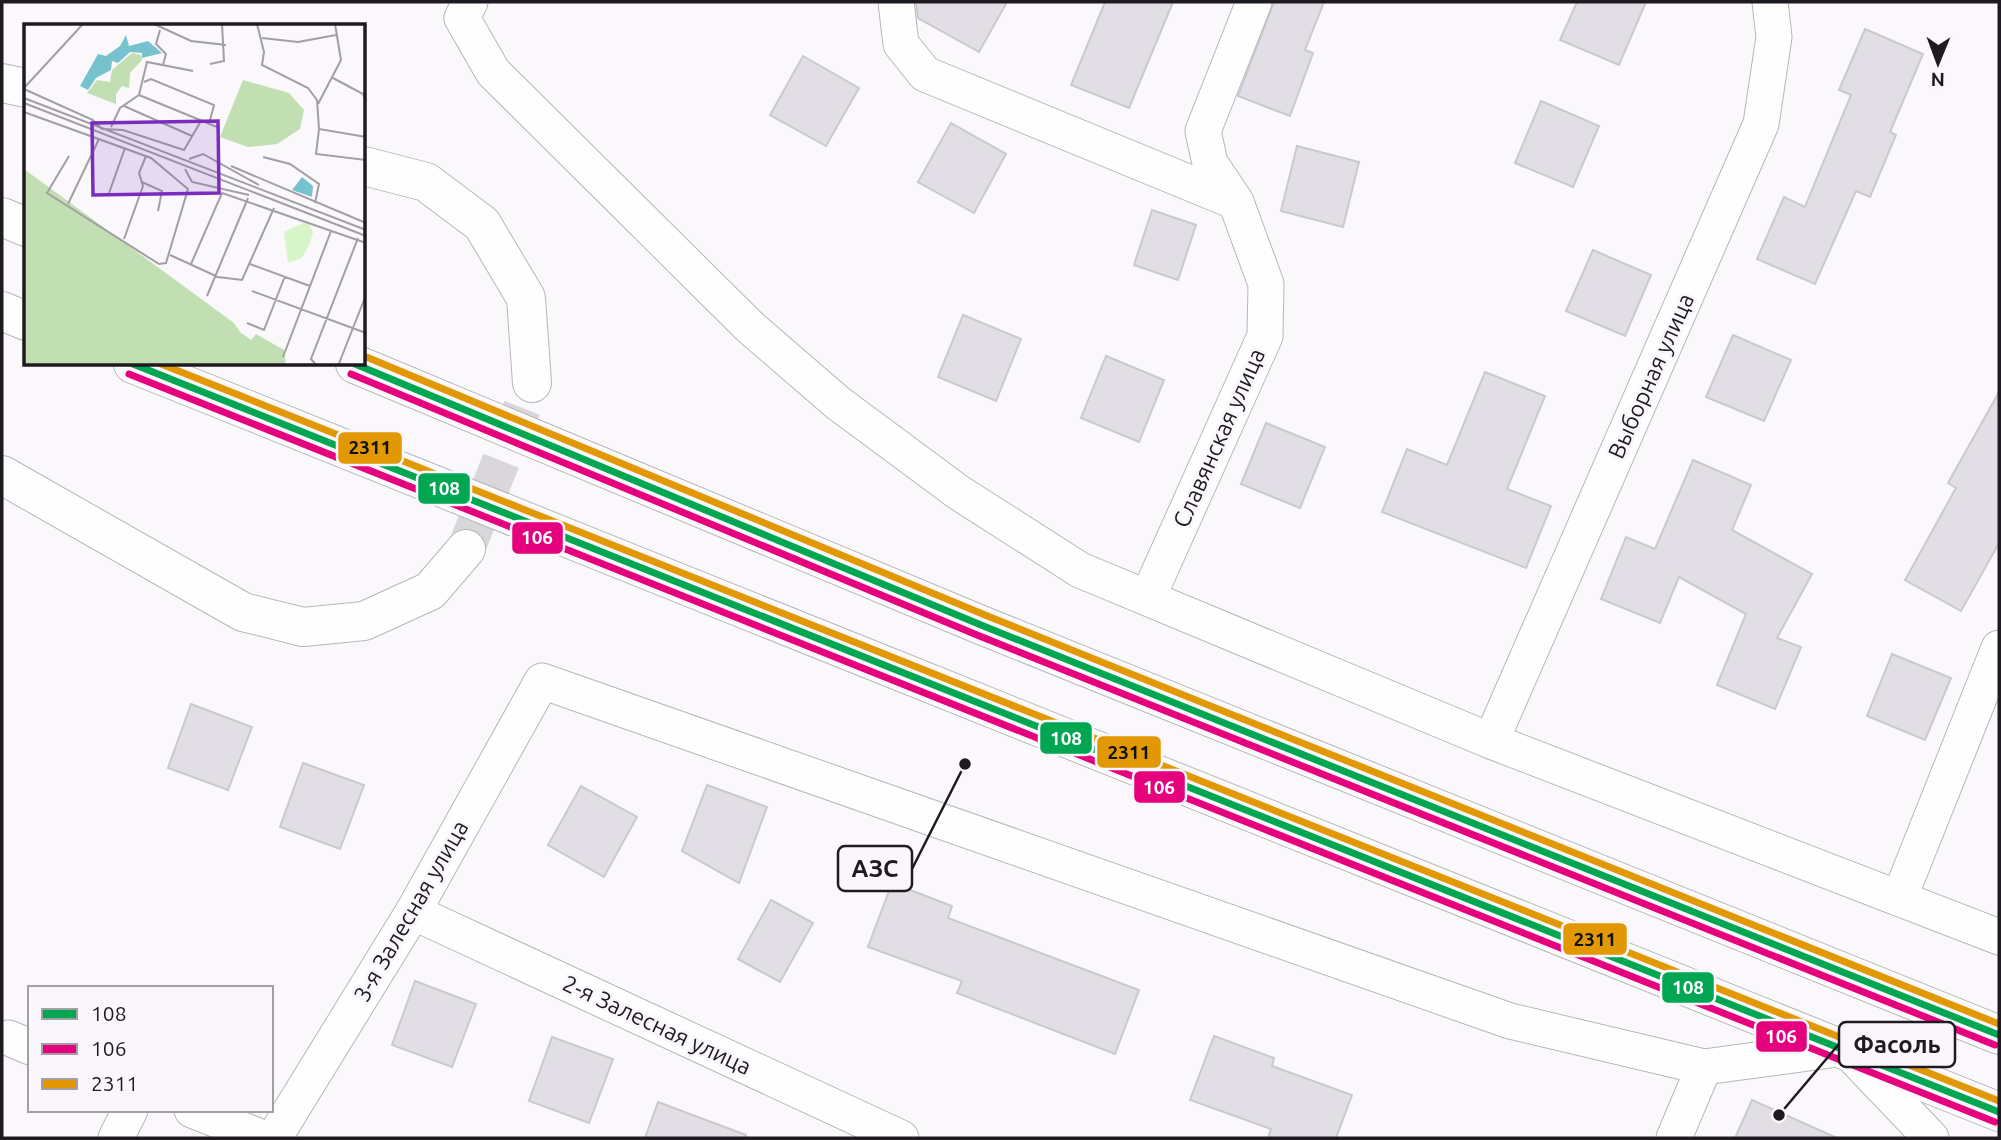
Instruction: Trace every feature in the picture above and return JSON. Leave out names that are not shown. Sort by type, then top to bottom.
[{"type":"main road","points":[[2,83],[24,88]]},
{"type":"main road","points":[[366,167],[426,182],[482,224],[526,298],[531,383]]},
{"type":"main road","points":[[2,217],[24,226]]},
{"type":"main road","points":[[2,311],[24,320]]},
{"type":"main road","points":[[138,366],[1845,1048],[1999,1112]]},
{"type":"main road","points":[[360,366],[981,625],[1999,1035]]},
{"type":"main road","points":[[2,475],[243,612],[303,627],[364,621],[430,591],[466,549]]},
{"type":"street","points":[[896,2],[901,44],[925,74],[1236,202]]},
{"type":"street","name":"Славянская улица","points":[[1148,597],[1265,336],[1266,285],[1236,202],[1210,163],[1203,131],[1254,2]]},
{"type":"street","name":"Выборная улица","points":[[1491,741],[1761,124],[1774,37],[1770,2]]},
{"type":"street","points":[[466,10],[493,72],[750,327],[838,403],[958,492],[1080,570],[1491,741],[1900,896],[1999,937]]},
{"type":"street","points":[[1900,896],[1999,648]]},
{"type":"street","name":"3-я Залесная улица","points":[[274,1138],[413,912],[542,681],[1510,1021],[1703,1067]]},
{"type":"street","name":"2-я Залесная улица","points":[[413,912],[901,1138]]},
{"type":"street","points":[[1674,1138],[1703,1067],[1845,1048],[1931,1138]]},
{"type":"street","points":[[116,1138],[129,1112]]},
{"type":"street","points":[[197,1112],[263,1138]]},
{"type":"building","points":[[916,2],[1007,2],[979,52],[918,18]]},
{"type":"building","points":[[1105,2],[1173,2],[1129,108],[1071,85]]},
{"type":"building","points":[[1274,2],[1324,2],[1305,50],[1313,53],[1290,116],[1238,96]]},
{"type":"building","points":[[1577,2],[1646,2],[1619,65],[1560,40]]},
{"type":"building","points":[[1865,29],[1923,54],[1890,132],[1896,135],[1870,197],[1856,191],[1815,284],[1757,259],[1784,197],[1805,207],[1851,95],[1839,90]]},
{"type":"building","points":[[803,56],[859,88],[826,146],[770,115]]},
{"type":"building","points":[[1541,101],[1599,126],[1573,187],[1515,163]]},
{"type":"building","points":[[951,123],[1006,154],[974,213],[918,182]]},
{"type":"building","points":[[1297,146],[1359,162],[1343,227],[1281,211]]},
{"type":"building","points":[[1152,210],[1196,225],[1178,280],[1134,265]]},
{"type":"building","points":[[1593,250],[1651,275],[1625,336],[1566,311]]},
{"type":"building","points":[[963,315],[1021,339],[996,401],[938,377]]},
{"type":"building","points":[[1733,335],[1791,360],[1764,421],[1706,397]]},
{"type":"building","points":[[1106,356],[1164,380],[1139,442],[1081,418]]},
{"type":"building","points":[[1485,372],[1545,396],[1507,489],[1551,506],[1526,568],[1382,512],[1407,449],[1447,465]]},
{"type":"building","points":[[1999,392],[1999,543],[1961,611],[1905,580],[1956,488],[1948,483]]},
{"type":"building","points":[[1266,423],[1325,447],[1300,508],[1241,484]]},
{"type":"building","points":[[1693,460],[1751,485],[1732,530],[1812,574],[1777,638],[1801,647],[1775,709],[1717,685],[1746,614],[1679,577],[1660,623],[1601,599],[1626,537],[1655,549]]},
{"type":"building","points":[[1892,654],[1951,678],[1925,740],[1867,716]]},
{"type":"building","points":[[191,704],[252,727],[228,790],[168,768]]},
{"type":"building","points":[[303,763],[364,785],[340,849],[280,827]]},
{"type":"building","points":[[707,785],[767,807],[739,883],[682,851]]},
{"type":"building","points":[[581,786],[637,817],[604,877],[548,845]]},
{"type":"building","points":[[892,883],[952,906],[948,918],[1139,990],[1115,1054],[957,993],[962,981],[868,947]]},
{"type":"building","points":[[771,900],[813,923],[780,982],[738,959]]},
{"type":"building","points":[[415,981],[476,1004],[452,1067],[392,1045]]},
{"type":"building","points":[[1214,1036],[1274,1058],[1272,1066],[1352,1095],[1336,1138],[1268,1138],[1271,1129],[1190,1100]]},
{"type":"building","points":[[552,1037],[613,1059],[589,1123],[529,1101]]},
{"type":"building","points":[[1752,1100],[1837,1138],[1735,1138]]},
{"type":"building","points":[[658,1102],[746,1135],[746,1138],[645,1138]]},
{"type":"tunnel","points":[[466,549],[532,383]]},
{"type":"transit line","name":"2311","points":[[366,357],[985,615],[1999,1024]]},
{"type":"transit line","name":"108","points":[[138,366],[1999,1112]]},
{"type":"transit line","name":"2311","points":[[166,366],[1999,1101]]},
{"type":"transit line","name":"108","points":[[360,366],[981,625],[1999,1035]]},
{"type":"transit line","name":"106","points":[[129,374],[1995,1122]]},
{"type":"transit line","name":"106","points":[[351,374],[977,635],[1995,1045]]},
{"type":"place","name":"АЗС","points":[[965,764]]},
{"type":"place","name":"Фасоль","points":[[1779,1115]]}]
